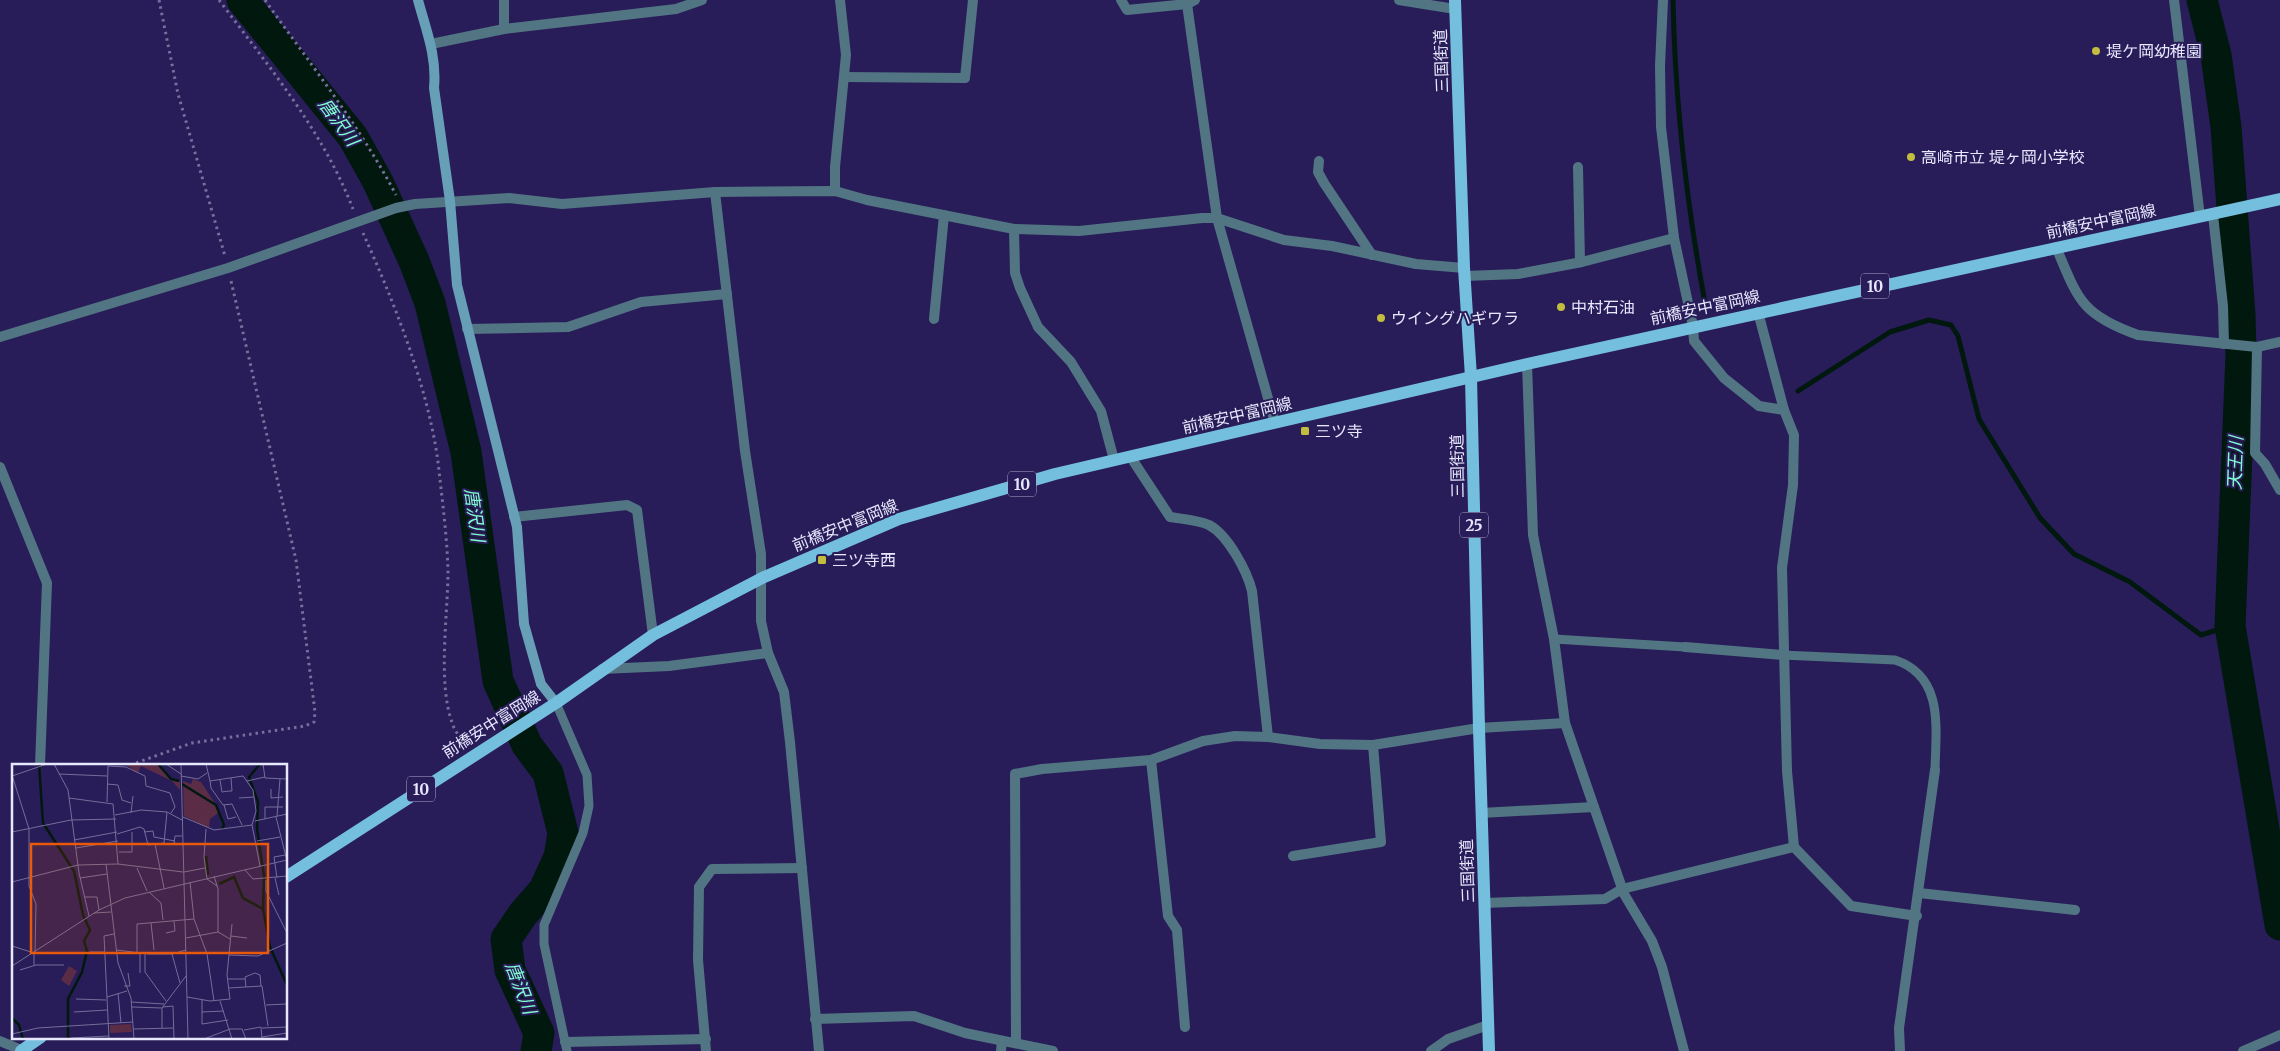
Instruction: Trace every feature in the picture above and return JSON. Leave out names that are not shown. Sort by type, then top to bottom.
[{"type":"main road","name":"三国街道","points":[[1455,5],[1471,377],[1478,728],[1489,1051]]},
{"type":"main road","name":"前橋安中富岡線","points":[[288,876],[556,703],[653,635],[762,578],[899,519],[1055,474],[1527,364],[1693,326],[2280,199]]},
{"type":"main road","points":[[23,1050],[38,1038]]},
{"type":"street","points":[[418,0],[436,69],[434,88],[450,201],[457,285],[514,517],[519,544],[524,624],[541,684],[556,703]]},
{"type":"street","points":[[504,0],[504,29]]},
{"type":"street","points":[[658,11],[662,0]]},
{"type":"street","points":[[431,44],[504,29],[676,9],[702,0]]},
{"type":"street","points":[[834,191],[834,167],[846,55],[840,0]]},
{"type":"street","points":[[844,77],[965,78],[972,0]]},
{"type":"street","points":[[1121,0],[1127,10],[1191,2],[1217,218],[1275,423]]},
{"type":"street","points":[[1399,0],[1455,5]]},
{"type":"street","points":[[1663,0],[1660,66],[1661,127],[1674,238],[1693,326],[1694,341],[1724,378],[1759,406],[1784,410]]},
{"type":"street","points":[[2174,0],[2207,216],[2223,306],[2224,344]]},
{"type":"street","points":[[1319,161],[1318,172],[1324,183],[1372,255]]},
{"type":"street","points":[[1578,167],[1580,262]]},
{"type":"street","points":[[0,337],[228,268],[402,206],[450,201],[509,198],[562,204],[715,192],[834,191],[867,200],[1014,229],[1079,232],[1202,218],[1217,218],[1284,240],[1332,246],[1416,264],[1465,272],[1518,274],[1580,262],[1674,238]]},
{"type":"street","points":[[715,192],[744,451],[761,554],[761,621],[768,652],[784,692],[819,1051]]},
{"type":"street","points":[[934,319],[944,215]]},
{"type":"street","points":[[1014,229],[1015,273],[1020,288],[1038,327],[1071,362],[1101,411],[1114,460]]},
{"type":"street","points":[[2056,247],[2076,295],[2084,306],[2104,320],[2138,335],[2257,347],[2280,342]]},
{"type":"street","points":[[467,329],[568,328],[641,302],[727,294]]},
{"type":"street","points":[[1758,312],[1784,410],[1794,435],[1793,485],[1782,568],[1782,655],[1787,771],[1794,847],[1851,906],[1917,916]]},
{"type":"street","points":[[2257,347],[2255,453],[2280,490]]},
{"type":"street","points":[[1527,364],[1533,535],[1554,639],[1565,723],[1622,889],[1652,941],[1662,967],[1684,1051]]},
{"type":"street","points":[[1130,456],[1170,517],[1209,525],[1223,537],[1248,574],[1252,591],[1268,737]]},
{"type":"street","points":[[0,467],[47,583],[40,764]]},
{"type":"street","points":[[514,517],[626,505],[637,510],[653,635]]},
{"type":"street","points":[[1685,647],[1782,655]]},
{"type":"street","points":[[602,669],[669,666],[768,652]]},
{"type":"street","points":[[1016,1042],[1014,774],[1042,769],[1151,760],[1203,741],[1235,736],[1268,737],[1320,744],[1373,745],[1478,728],[1565,723]]},
{"type":"street","points":[[1293,856],[1381,842],[1373,745]]},
{"type":"street","points":[[1151,760],[1168,916],[1177,930],[1186,1027]]},
{"type":"street","points":[[1900,1051],[1900,1028],[1917,916],[1935,770]]},
{"type":"street","points":[[1481,813],[1594,807]]},
{"type":"street","points":[[1484,903],[1605,899],[1622,889],[1794,847]]},
{"type":"street","points":[[706,1051],[698,960],[699,887],[712,869],[802,868]]},
{"type":"street","points":[[1920,893],[2075,910]]},
{"type":"street","points":[[815,1019],[914,1016],[1002,1046],[1016,1042],[1049,1050]]},
{"type":"street","points":[[1431,1051],[1448,1039],[1488,1025]]},
{"type":"street","points":[[2243,1051],[2280,1035]]},
{"type":"street","points":[[566,1047],[706,1039]]},
{"type":"street","points":[[0,1040],[23,1050]]},
{"type":"lane","points":[[1554,639],[1685,647]]},
{"type":"lane","points":[[1782,655],[1894,660],[1911,666],[1929,689],[1936,711],[1935,770]]},
{"type":"lane","points":[[556,703],[587,775],[589,806],[583,832],[544,925],[544,944],[566,1047]]},
{"type":"path","points":[[133,764],[192,743],[305,726],[314,722],[315,712],[296,560],[228,268],[178,94],[159,0]]},
{"type":"path","points":[[219,0],[317,133],[340,176],[403,330],[428,414],[438,461],[448,569],[445,679],[448,709],[453,727],[473,755]]},
{"type":"path","points":[[265,0],[333,95],[383,170],[402,206]]},
{"type":"waterway","name":"唐沢川","points":[[242,0],[353,137],[378,182],[414,261],[430,303],[466,452],[498,681],[527,745],[548,773],[563,833],[559,857],[544,890],[523,914],[506,939],[510,970],[539,1033],[536,1051]]},
{"type":"waterway","points":[[1673,0],[1679,115],[1692,227],[1705,303]]},
{"type":"waterway","name":"天王川","points":[[2202,0],[2216,55],[2226,127],[2240,315],[2241,354],[2230,626],[2280,925]]},
{"type":"waterway","points":[[1798,391],[1890,332],[1929,320],[1951,325],[1958,336],[1979,419],[2040,518],[2074,554],[2130,582],[2201,635],[2230,626]]},
{"type":"place","name":"堤ケ岡幼稚園","points":[[2096,51]]},
{"type":"place","name":"高崎市立 堤ヶ岡小学校","points":[[1911,157]]},
{"type":"place","name":"中村石油","points":[[1561,307]]},
{"type":"place","name":"ウイングハギワラ","points":[[1381,318]]},
{"type":"place","name":"三ツ寺","points":[[1305,431]]},
{"type":"place","name":"三ツ寺西","points":[[822,560]]}]
